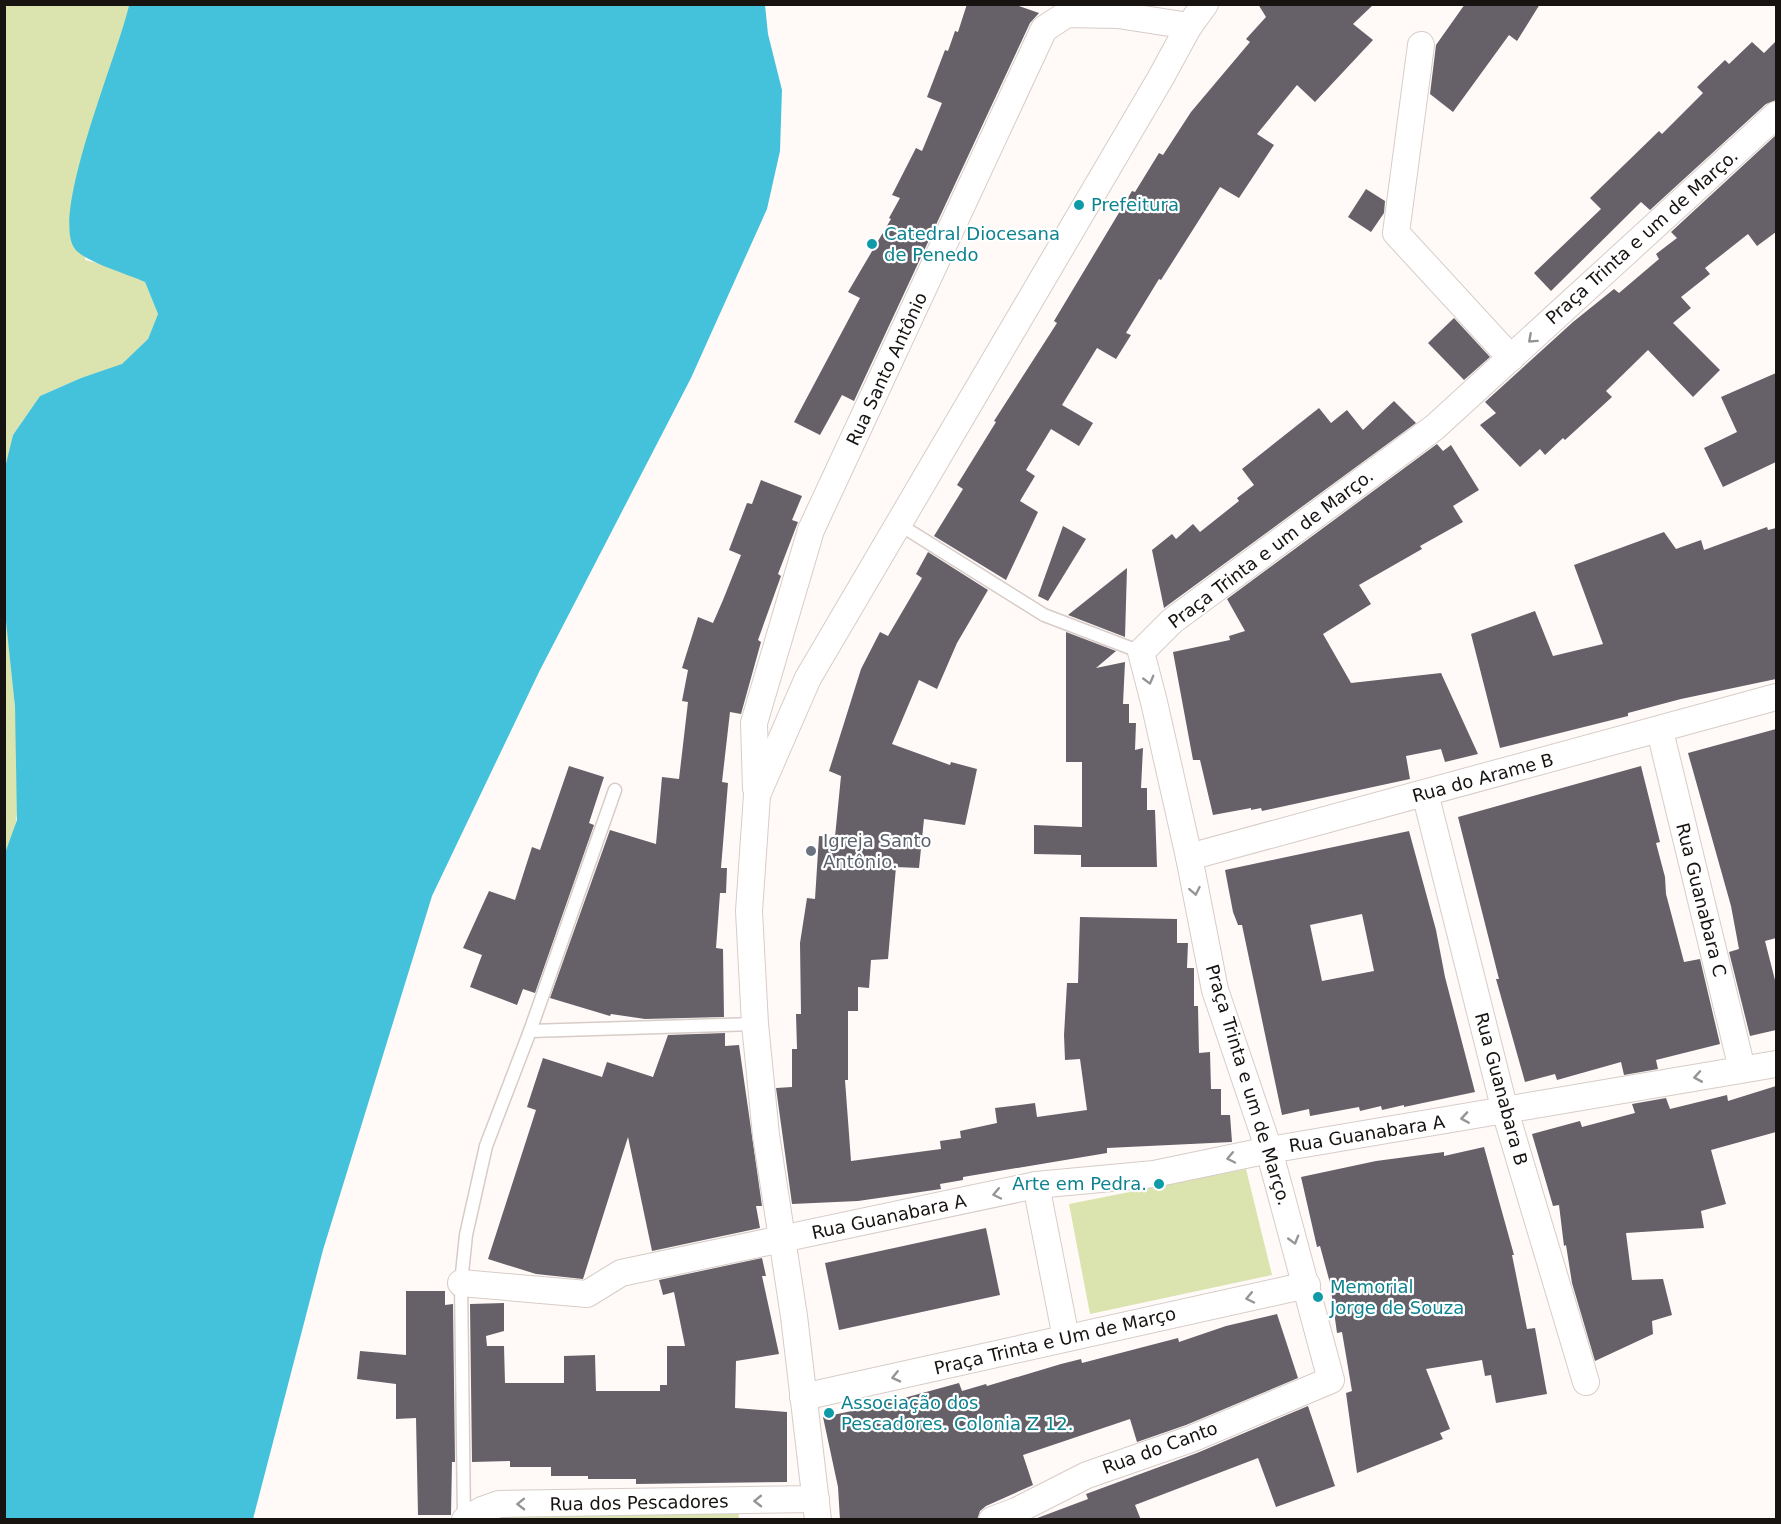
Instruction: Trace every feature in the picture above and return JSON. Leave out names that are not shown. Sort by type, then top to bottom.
[{"type":"street","points":[[817,1509],[766,1135],[755,1024],[749,911],[757,795],[808,678],[1189,26],[1205,4]]},
{"type":"street","name":"Rua Santo Antônio","points":[[757,795],[754,723],[811,530],[1044,29],[1067,14],[1118,15],[1189,26]]},
{"type":"street","points":[[1421,45],[1396,233],[1511,358]]},
{"type":"street","name":"Praça Trinta e um de Março.","points":[[1331,1380],[1269,1150],[1215,990],[1189,857],[1155,702],[1141,652],[1172,621],[1435,427],[1776,115]]},
{"type":"street","name":"Rua do Arame B","points":[[1189,857],[1660,731],[1776,697]]},
{"type":"street","name":"Rua Guanabara C","points":[[1660,731],[1742,1069]]},
{"type":"street","name":"Rua Guanabara B","points":[[1425,793],[1505,1111],[1586,1382]]},
{"type":"street","name":"Rua Guanabara A","points":[[461,1283],[587,1294],[621,1272],[782,1241],[1036,1185],[1155,1174],[1269,1150],[1776,1064]]},
{"type":"street","points":[[1036,1185],[1066,1338]]},
{"type":"street","name":"Praça Trinta e Um de Março","points":[[803,1397],[1307,1285]]},
{"type":"street","name":"Rua do Canto","points":[[992,1520],[1016,1511],[1087,1475],[1191,1439],[1331,1380]]},
{"type":"street","name":"Rua dos Pescadores","points":[[465,1520],[482,1510],[500,1504],[817,1509]]},
{"type":"lane","points":[[897,523],[1044,615],[1141,652]]},
{"type":"lane","points":[[465,1520],[461,1283],[466,1235],[486,1146],[530,1031],[615,790]]},
{"type":"lane","points":[[530,1031],[755,1024]]},
{"type":"green space","points":[[5,5],[129,5],[85,260],[109,266],[145,282],[158,314],[148,339],[122,365],[81,378],[40,396],[13,435],[5,472]]},
{"type":"green space","points":[[4,604],[14,695],[18,774],[13,837],[5,855]]},
{"type":"green space","points":[[1246,1169],[1272,1275],[1090,1314],[1069,1204]]},
{"type":"green space","points":[[738,1505],[739,1519],[484,1520],[484,1512]]},
{"type":"water","points":[[129,5],[765,5],[768,34],[782,90],[780,151],[767,209],[691,378],[539,672],[432,896],[323,1250],[253,1519],[5,1519],[4,856],[17,820],[15,707],[4,603],[4,472],[13,435],[40,396],[81,378],[122,364],[148,339],[158,314],[145,282],[80,254],[75,249],[69,231],[71,203],[78,169]]},
{"type":"building","points":[[967,4],[1013,4],[1039,13],[1030,23],[854,401],[842,395],[820,435],[794,422],[860,298],[848,292],[891,219],[889,218],[900,198],[892,195],[916,148],[922,151],[942,103],[927,97],[945,50],[948,51],[955,31],[958,32]]},
{"type":"building","points":[[1258,4],[1374,4],[1353,24],[1373,40],[1315,102],[1297,85],[1257,134],[1274,145],[1239,198],[1220,187],[1126,333],[1131,335],[1116,359],[1097,348],[1062,405],[1093,423],[1079,446],[1051,429],[1026,470],[1035,476],[1020,501],[1038,512],[1006,580],[934,536],[963,489],[957,485],[996,422],[994,421],[1057,323],[1054,321],[1132,191],[1135,192],[1159,153],[1163,155],[1191,112],[1250,42],[1246,39],[1266,17]]},
{"type":"building","points":[[1465,4],[1540,4],[1517,41],[1509,35],[1453,112],[1430,94],[1436,45]]},
{"type":"building","points":[[1776,41],[1776,100],[1766,104],[1650,210],[1641,202],[1551,291],[1534,273],[1601,209],[1590,198],[1659,131],[1662,134],[1703,93],[1697,87],[1725,60],[1729,64],[1752,42],[1764,53]]},
{"type":"building","points":[[1776,135],[1776,232],[1757,246],[1748,234],[1705,268],[1710,274],[1681,297],[1691,308],[1673,323],[1720,370],[1693,397],[1648,350],[1606,391],[1612,397],[1565,440],[1563,438],[1545,455],[1540,449],[1520,467],[1480,425],[1496,413],[1485,402],[1573,322],[1614,289],[1619,293],[1659,259],[1656,254],[1677,238],[1671,232]]},
{"type":"building","points":[[1366,189],[1385,201],[1384,213],[1371,232],[1348,217]]},
{"type":"building","points":[[1454,318],[1490,357],[1464,380],[1428,343]]},
{"type":"building","points":[[1776,373],[1776,462],[1723,487],[1704,448],[1737,432],[1721,397]]},
{"type":"building","points":[[1394,401],[1416,423],[1164,608],[1152,550],[1172,534],[1176,539],[1193,524],[1200,532],[1239,501],[1237,498],[1254,485],[1242,469],[1319,408],[1331,423],[1347,410],[1363,430]]},
{"type":"building","points":[[1437,444],[1443,451],[1451,445],[1479,490],[1453,506],[1463,522],[1420,546],[1422,549],[1359,585],[1371,604],[1323,634],[1351,683],[1441,673],[1478,754],[1445,762],[1441,749],[1406,756],[1410,779],[1262,811],[1261,808],[1251,810],[1251,808],[1213,815],[1200,760],[1193,760],[1173,652],[1230,640],[1229,636],[1245,631],[1227,599]]},
{"type":"building","points":[[761,480],[802,496],[792,520],[798,522],[778,574],[781,576],[758,640],[761,642],[741,714],[730,712],[722,782],[728,783],[721,868],[727,868],[726,893],[720,893],[716,948],[723,949],[724,1017],[645,1019],[611,1014],[610,1016],[550,998],[610,830],[656,844],[662,777],[679,779],[688,702],[682,701],[688,670],[682,668],[698,617],[713,623],[723,600],[741,555],[729,550],[747,503],[752,504]]},
{"type":"building","points":[[1063,526],[1086,539],[1048,601],[1038,596]]},
{"type":"building","points":[[1767,527],[1768,530],[1776,528],[1776,679],[1681,699],[1628,713],[1628,716],[1500,748],[1471,634],[1535,611],[1553,656],[1603,644],[1574,565],[1664,532],[1676,549],[1701,540],[1704,550]]},
{"type":"building","points":[[928,552],[988,590],[957,643],[937,689],[919,680],[892,744],[950,765],[951,762],[977,769],[965,825],[924,819],[919,868],[896,867],[888,959],[871,960],[869,988],[858,987],[858,1011],[848,1011],[848,1080],[845,1080],[851,1161],[941,1149],[940,1141],[961,1138],[960,1131],[997,1123],[995,1108],[1035,1103],[1037,1117],[1087,1110],[1080,1059],[1065,1060],[1064,1035],[1067,983],[1078,983],[1080,917],[1177,919],[1177,943],[1188,943],[1187,968],[1194,968],[1194,1006],[1198,1006],[1199,1053],[1210,1052],[1211,1089],[1221,1089],[1221,1115],[1230,1115],[1232,1142],[1107,1148],[1107,1153],[963,1177],[963,1180],[940,1184],[941,1189],[858,1201],[792,1204],[776,1088],[792,1087],[792,1049],[797,1049],[796,1014],[801,1014],[800,943],[807,898],[815,899],[819,836],[835,837],[841,776],[829,771],[861,669],[880,632],[888,636],[922,578],[916,574]]},
{"type":"building","points":[[1127,568],[1125,637],[1068,615]]},
{"type":"building","points":[[1066,632],[1116,651],[1096,668],[1125,662],[1123,704],[1129,704],[1129,723],[1136,723],[1135,750],[1143,748],[1141,788],[1147,788],[1147,810],[1155,810],[1157,867],[1081,867],[1081,855],[1034,854],[1034,825],[1082,827],[1082,762],[1066,762]]},
{"type":"building","points":[[1776,729],[1776,938],[1765,941],[1776,984],[1776,1030],[1750,1036],[1729,952],[1739,949],[1731,906],[1688,753]]},
{"type":"building","points":[[569,766],[604,777],[589,823],[594,825],[535,993],[523,989],[517,1005],[470,987],[482,955],[463,948],[489,891],[515,900],[532,847],[540,850]]},
{"type":"building","points":[[1641,766],[1660,842],[1656,843],[1665,877],[1666,894],[1684,962],[1700,959],[1720,1044],[1656,1060],[1658,1069],[1624,1075],[1621,1062],[1557,1080],[1555,1074],[1525,1082],[1496,979],[1499,979],[1458,817]]},
{"type":"building","points":[[1409,831],[1436,930],[1445,977],[1475,1092],[1382,1110],[1381,1106],[1360,1111],[1359,1107],[1310,1116],[1309,1109],[1282,1115],[1242,925],[1238,925],[1233,912],[1225,870]],"holes":[[[1362,914],[1374,971],[1322,981],[1310,925]]]},
{"type":"building","points":[[725,1033],[725,1046],[739,1045],[762,1206],[756,1206],[760,1228],[652,1251],[628,1137],[583,1279],[536,1274],[488,1259],[536,1110],[527,1107],[543,1058],[602,1077],[607,1062],[653,1077],[668,1035]]},
{"type":"building","points":[[1776,1086],[1776,1132],[1711,1150],[1726,1204],[1701,1211],[1704,1228],[1626,1233],[1632,1280],[1663,1279],[1672,1315],[1652,1321],[1653,1334],[1595,1361],[1572,1283],[1566,1245],[1564,1246],[1559,1205],[1553,1206],[1532,1134],[1580,1121],[1582,1127],[1635,1113],[1632,1104],[1666,1098],[1670,1109],[1727,1095],[1728,1101]]},
{"type":"building","points":[[1484,1147],[1514,1255],[1512,1255],[1527,1329],[1535,1328],[1547,1394],[1496,1403],[1491,1375],[1485,1376],[1482,1360],[1426,1369],[1450,1429],[1440,1433],[1443,1439],[1357,1473],[1346,1393],[1352,1391],[1342,1332],[1337,1333],[1330,1283],[1320,1246],[1317,1247],[1301,1177],[1376,1161],[1444,1152],[1444,1156]]},
{"type":"building","points":[[986,1228],[1000,1295],[839,1330],[825,1263]]},
{"type":"building","points":[[762,1258],[766,1276],[762,1276],[779,1354],[736,1361],[735,1408],[787,1412],[787,1482],[636,1484],[636,1479],[551,1476],[551,1467],[510,1467],[510,1461],[472,1462],[470,1304],[504,1303],[504,1331],[486,1336],[487,1346],[504,1346],[505,1383],[564,1383],[564,1356],[595,1355],[596,1391],[660,1391],[660,1385],[667,1385],[667,1346],[685,1346],[674,1292],[663,1295],[659,1280]]},
{"type":"building","points":[[406,1291],[445,1291],[445,1305],[453,1304],[455,1462],[452,1462],[451,1515],[418,1515],[416,1418],[396,1419],[396,1384],[357,1379],[360,1351],[406,1355]]},
{"type":"building","points":[[1277,1314],[1298,1378],[1186,1425],[1137,1442],[1130,1419],[1023,1455],[1033,1485],[986,1506],[980,1511],[977,1520],[840,1520],[838,1487],[823,1417],[871,1407],[959,1383],[962,1391],[986,1384],[987,1386],[1081,1359],[1082,1363],[1178,1338],[1179,1342],[1226,1326]]},
{"type":"building","points":[[1308,1406],[1335,1486],[1276,1507],[1258,1458],[1135,1505],[1141,1520],[1032,1520],[1088,1499],[1086,1494],[1197,1453]]},
{"type":"place","name":"Prefeitura","points":[[1079,205]]},
{"type":"place","name":"Catedral Diocesana de Penedo","points":[[872,244]]},
{"type":"place","name":"Igreja Santo Antônio.","points":[[811,851]]},
{"type":"place","name":"Arte em Pedra.","points":[[1159,1184]]},
{"type":"place","name":"Memorial Jorge de Souza","points":[[1318,1297]]},
{"type":"place","name":"Associação dos Pescadores. Colonia Z 12.","points":[[829,1413]]}]
